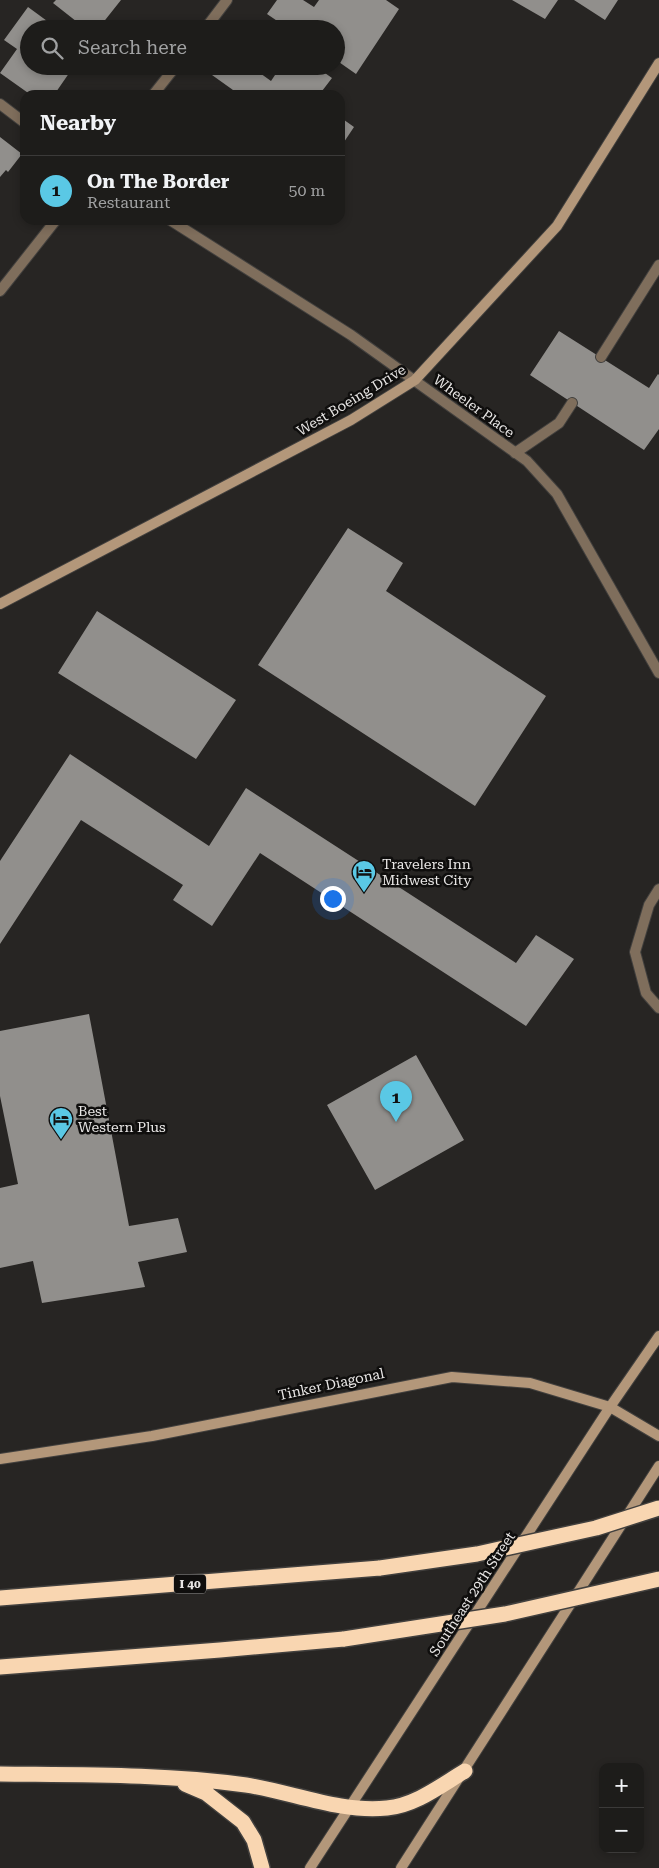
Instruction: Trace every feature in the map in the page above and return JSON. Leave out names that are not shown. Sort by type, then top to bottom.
[{"type":"highway","name":"I 40","points":[[0,1598],[380,1568],[477,1554],[596,1528],[659,1508]]},
{"type":"highway","points":[[0,1667],[344,1639],[505,1614],[659,1579]]},
{"type":"highway","points":[[0,1774],[172,1778],[247,1786],[349,1808],[388,1808],[413,1802],[464,1771]]},
{"type":"highway","points":[[172,1778],[206,1793],[243,1822],[254,1840],[262,1868]]},
{"type":"street","points":[[212,20],[227,0]]},
{"type":"street","name":"West Boeing Drive","points":[[0,604],[352,420],[415,380],[557,226],[659,64]]},
{"type":"street","points":[[158,90],[169,75]]},
{"type":"street","points":[[0,104],[20,119]]},
{"type":"street","points":[[0,291],[52,225]]},
{"type":"street","name":"Wheeler Place","points":[[178,225],[352,335],[527,461],[556,494],[659,673]]},
{"type":"street","points":[[601,357],[659,266]]},
{"type":"street","points":[[515,453],[559,423],[572,403]]},
{"type":"street","points":[[659,889],[648,905],[635,952],[646,993],[659,1008]]},
{"type":"street","name":"Southeast 29th Street","points":[[310,1868],[610,1407],[659,1336]]},
{"type":"street","name":"Tinker Diagonal","points":[[0,1458],[152,1436],[452,1377],[530,1383],[610,1407],[659,1436]]},
{"type":"street","points":[[401,1868],[659,1466]]},
{"type":"building","points":[[56,0],[121,0],[105,20],[75,20],[53,3]]},
{"type":"building","points":[[277,0],[303,0],[314,7],[319,0],[386,0],[399,9],[356,74],[345,66],[345,20],[276,20],[267,14]]},
{"type":"building","points":[[512,0],[558,0],[545,19]]},
{"type":"building","points":[[574,0],[618,0],[605,20]]},
{"type":"building","points":[[28,7],[46,20],[20,20],[20,75],[68,75],[57,90],[24,90],[0,73],[17,49],[4,40]]},
{"type":"building","points":[[212,75],[263,75],[271,81],[275,75],[328,75],[332,78],[323,90],[233,90]]},
{"type":"building","points":[[345,121],[354,127],[345,140]]},
{"type":"building","points":[[0,137],[20,152],[20,157],[8,172],[6,170],[0,177]]},
{"type":"building","points":[[559,331],[649,388],[659,375],[659,429],[644,450],[530,375]]},
{"type":"building","points":[[348,528],[403,563],[386,591],[546,696],[475,806],[258,665]]},
{"type":"building","points":[[97,611],[236,700],[196,759],[58,673]]},
{"type":"building","name":"Travelers Inn Midwest City","points":[[70,754],[209,846],[246,788],[516,963],[536,935],[574,959],[526,1026],[260,853],[212,926],[173,900],[183,885],[81,820],[0,944],[0,861]]},
{"type":"building","name":"Best Western Plus","points":[[89,1014],[129,1226],[178,1218],[187,1252],[138,1262],[145,1287],[42,1303],[33,1261],[0,1268],[0,1188],[18,1184],[0,1096],[0,1031]]},
{"type":"building","points":[[416,1055],[464,1140],[375,1190],[327,1105]]},
{"type":"place","name":"Travelers Inn Midwest City","points":[[364,893]]},
{"type":"place","name":"On The Border","points":[[396,1122]]},
{"type":"place","name":"Best Western Plus","points":[[61,1140]]}]
